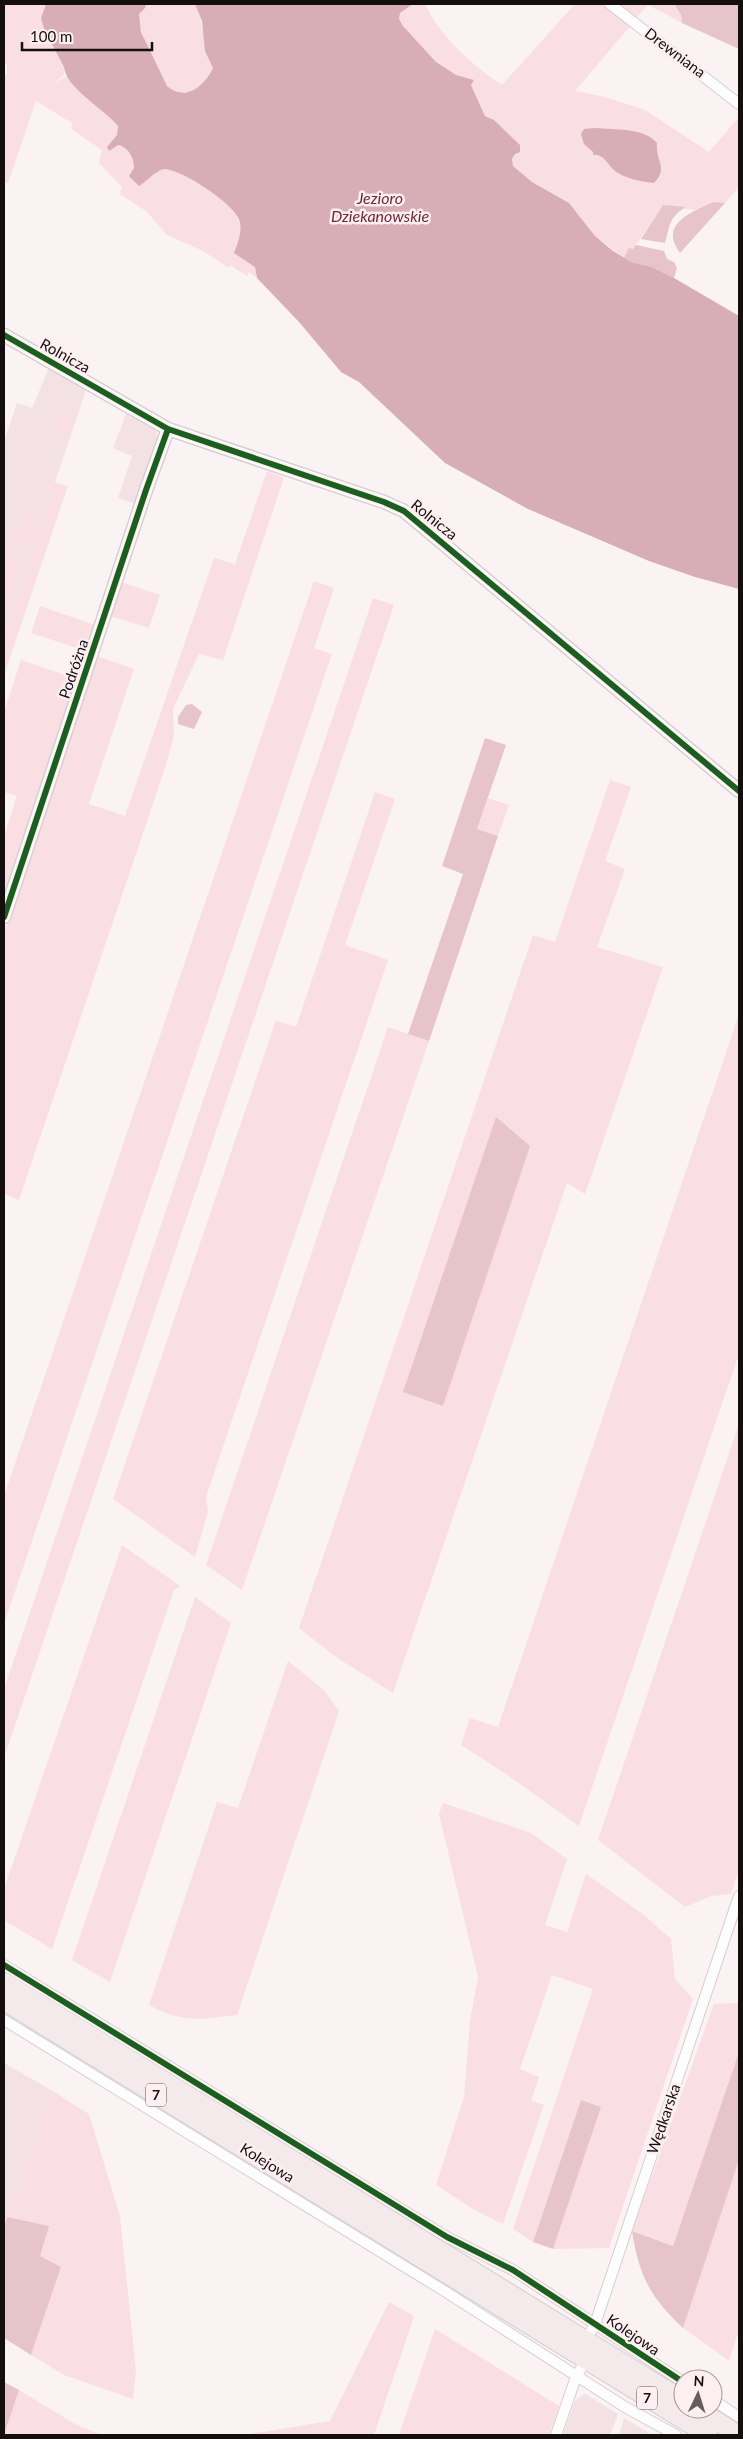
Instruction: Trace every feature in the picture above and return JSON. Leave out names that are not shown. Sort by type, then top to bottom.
[{"type":"highway","name":"Kolejowa","points":[[4,1982],[673,2394]]},
{"type":"highway","name":"Kolejowa","points":[[4,2001],[708,2435]]},
{"type":"highway","points":[[713,2419],[739,2435]]},
{"type":"street","name":"Drewniana","points":[[610,4],[739,104]]},
{"type":"street","name":"Rolnicza","points":[[4,335],[168,429],[384,502],[404,511],[739,791]]},
{"type":"street","name":"Podróżna","points":[[4,917],[168,429]]},
{"type":"street","name":"Wędkarska","points":[[586,2340],[595,2324],[739,1896]]},
{"type":"street","name":"Kolejowa","points":[[4,1965],[447,2237],[513,2270],[673,2375]]},
{"type":"street","points":[[4,2020],[454,2297],[529,2344],[576,2377],[676,2435]]},
{"type":"street","points":[[556,2435],[576,2377],[586,2360]]},
{"type":"street","points":[[723,2407],[739,2417]]},
{"type":"shaded area","points":[[4,4],[46,4],[41,18],[44,29],[64,67],[64,74],[54,85],[66,76],[118,126],[117,135],[107,147],[109,150],[118,145],[125,148],[132,156],[134,168],[152,177],[163,169],[173,171],[195,181],[227,204],[240,223],[240,236],[234,253],[255,267],[257,278],[249,272],[247,276],[230,265],[229,268],[203,251],[167,235],[147,212],[120,194],[122,187],[99,163],[102,150],[71,129],[72,123],[36,101],[8,183],[4,182],[4,74],[7,75],[7,64],[4,62]]},
{"type":"shaded area","points":[[146,4],[195,4],[197,7],[213,68],[200,86],[190,93],[174,92],[162,77],[150,56],[142,32],[139,13],[145,8]]},
{"type":"shaded area","points":[[413,4],[425,4],[448,39],[468,59],[502,85],[575,4],[605,4],[632,24],[575,91],[602,96],[645,110],[709,152],[739,117],[739,187],[725,203],[713,202],[694,210],[663,205],[633,249],[629,248],[624,258],[595,236],[569,203],[532,182],[513,166],[512,159],[520,145],[494,120],[485,116],[471,85],[472,79],[461,78],[442,68],[403,26],[399,19],[400,13]]},
{"type":"shaded area","points":[[613,4],[674,4],[681,15],[682,23],[648,5],[634,20]]},
{"type":"shaded area","points":[[674,4],[739,4],[739,49],[682,23],[681,15]]},
{"type":"shaded area","points":[[713,202],[725,203],[680,253],[674,243],[673,234],[675,227],[680,220]]},
{"type":"shaded area","points":[[663,205],[686,207],[673,218],[665,243],[641,239]]},
{"type":"shaded area","points":[[636,245],[664,251],[667,259],[674,262],[677,268],[674,278],[652,267],[631,262],[624,258],[629,248],[633,249]]},
{"type":"shaded area","points":[[49,368],[86,390],[4,633],[4,442],[17,403],[32,408]]},
{"type":"shaded area","points":[[55,411],[71,418],[66,435],[49,429]]},
{"type":"shaded area","points":[[126,414],[156,431],[158,440],[136,504],[118,498],[132,456],[113,448]]},
{"type":"shaded area","points":[[267,471],[284,478],[223,660],[199,654],[173,709],[174,735],[167,762],[19,1200],[4,1194],[4,932],[97,656],[134,669],[89,804],[125,816],[214,558],[235,564]]},
{"type":"shaded area","points":[[54,482],[68,486],[4,675],[4,633]]},
{"type":"shaded area","points":[[24,511],[40,516],[29,551],[13,545]]},
{"type":"shaded area","points":[[4,554],[23,560],[4,618]]},
{"type":"shaded area","points":[[314,581],[334,588],[314,648],[332,654],[4,1624],[4,1496]]},
{"type":"shaded area","points":[[121,582],[160,595],[149,628],[110,616]]},
{"type":"shaded area","points":[[373,598],[394,605],[4,1758],[4,1689]]},
{"type":"shaded area","points":[[40,606],[95,625],[86,651],[31,633]]},
{"type":"shaded area","points":[[21,660],[77,679],[4,897],[4,836],[17,796],[4,792],[4,712]]},
{"type":"shaded area","points":[[192,704],[202,712],[194,729],[178,724],[178,717],[186,705]]},
{"type":"shaded area","points":[[485,738],[506,745],[477,829],[498,836],[429,1041],[408,1034],[463,874],[442,866]]},
{"type":"shaded area","points":[[610,780],[631,787],[605,861],[625,869],[597,947],[663,967],[585,1194],[567,1183],[393,1693],[336,1657],[299,1628],[533,935],[555,942]]},
{"type":"shaded area","points":[[375,792],[395,799],[345,945],[388,960],[206,1497],[208,1512],[195,1557],[113,1499],[276,1020],[296,1027]]},
{"type":"shaded area","points":[[488,798],[509,805],[498,836],[477,829]]},
{"type":"shaded area","points":[[739,1014],[739,1354],[579,1826],[506,1774],[461,1745],[470,1718],[498,1727]]},
{"type":"shaded area","points":[[388,1027],[429,1041],[242,1590],[206,1565]]},
{"type":"shaded area","points":[[496,1117],[530,1146],[443,1406],[403,1392]]},
{"type":"shaded area","points":[[739,1424],[739,1870],[731,1894],[711,1896],[685,1907],[598,1840]]},
{"type":"shaded area","points":[[122,1545],[180,1586],[174,1590],[52,1949],[4,1920],[4,1889]]},
{"type":"shaded area","points":[[195,1597],[231,1623],[110,1982],[72,1960]]},
{"type":"shaded area","points":[[288,1661],[324,1690],[339,1711],[237,2015],[192,2019],[173,2015],[149,2005],[217,1802],[238,1808]]},
{"type":"shaded area","points":[[443,1803],[531,1833],[567,1859],[545,1925],[567,1932],[586,1874],[644,1915],[671,1939],[675,1979],[693,1999],[609,2248],[553,2249],[601,2107],[581,2100],[533,2242],[513,2229],[593,1989],[552,1975],[520,2069],[539,2077],[531,2101],[544,2105],[503,2224],[473,2209],[436,2185],[464,2097],[470,2021],[478,1977],[439,1814]]},
{"type":"shaded area","points":[[739,2003],[739,2052],[673,2246],[632,2231],[714,2004]]},
{"type":"shaded area","points":[[739,2052],[739,2160],[683,2328],[662,2306],[648,2285],[638,2261],[632,2231],[673,2246]]},
{"type":"shaded area","points":[[4,2063],[51,2090],[7,2217],[4,2217]]},
{"type":"shaded area","points":[[51,2090],[89,2114],[120,2216],[136,2371],[133,2399],[64,2375],[31,2355],[61,2267],[40,2256],[7,2218],[4,2227],[4,2217],[7,2217]]},
{"type":"shaded area","points":[[581,2100],[601,2107],[553,2249],[533,2242]]},
{"type":"shaded area","points":[[739,2160],[739,2330],[729,2361],[683,2328]]},
{"type":"shaded area","points":[[7,2217],[49,2226],[40,2256],[61,2267],[31,2355],[4,2338],[4,2227]]},
{"type":"shaded area","points":[[389,2302],[414,2316],[374,2435],[243,2435],[330,2421]]},
{"type":"shaded area","points":[[435,2329],[559,2406],[549,2435],[399,2435]]},
{"type":"shaded area","points":[[4,2382],[19,2390],[4,2435]]},
{"type":"shaded area","points":[[19,2390],[77,2425],[102,2435],[4,2435]]},
{"type":"shaded area","points":[[585,2394],[618,2414],[610,2435],[563,2435],[575,2401]]},
{"type":"shaded area","points":[[624,2418],[652,2435],[619,2435]]},
{"type":"water","name":"Jezioro Dziekanowskie","points":[[46,4],[146,4],[139,14],[141,32],[167,86],[181,93],[193,90],[199,86],[213,68],[205,51],[202,21],[195,4],[413,4],[400,13],[399,19],[403,26],[436,62],[456,75],[474,80],[471,85],[485,116],[494,120],[520,145],[520,152],[515,154],[512,159],[513,166],[532,182],[569,203],[595,236],[613,251],[631,262],[652,267],[674,278],[739,316],[739,589],[695,577],[649,561],[528,509],[445,463],[359,382],[341,372],[299,322],[257,278],[255,267],[234,253],[240,236],[240,223],[227,204],[195,181],[173,171],[162,170],[139,186],[129,176],[134,168],[130,153],[122,146],[118,145],[109,151],[107,147],[117,135],[118,126],[78,90],[66,75],[64,67],[44,29],[41,18]]},
{"type":"water","points":[[595,128],[637,132],[644,134],[657,143],[661,173],[654,183],[639,181],[622,175],[600,156],[593,155],[593,152],[584,144],[581,134],[584,129]]},
{"type":"cycle path","points":[[4,335],[168,429],[384,502],[404,511],[739,791]]},
{"type":"cycle path","points":[[4,917],[168,429]]},
{"type":"cycle path","points":[[4,1965],[447,2237],[513,2270],[673,2375]]}]
